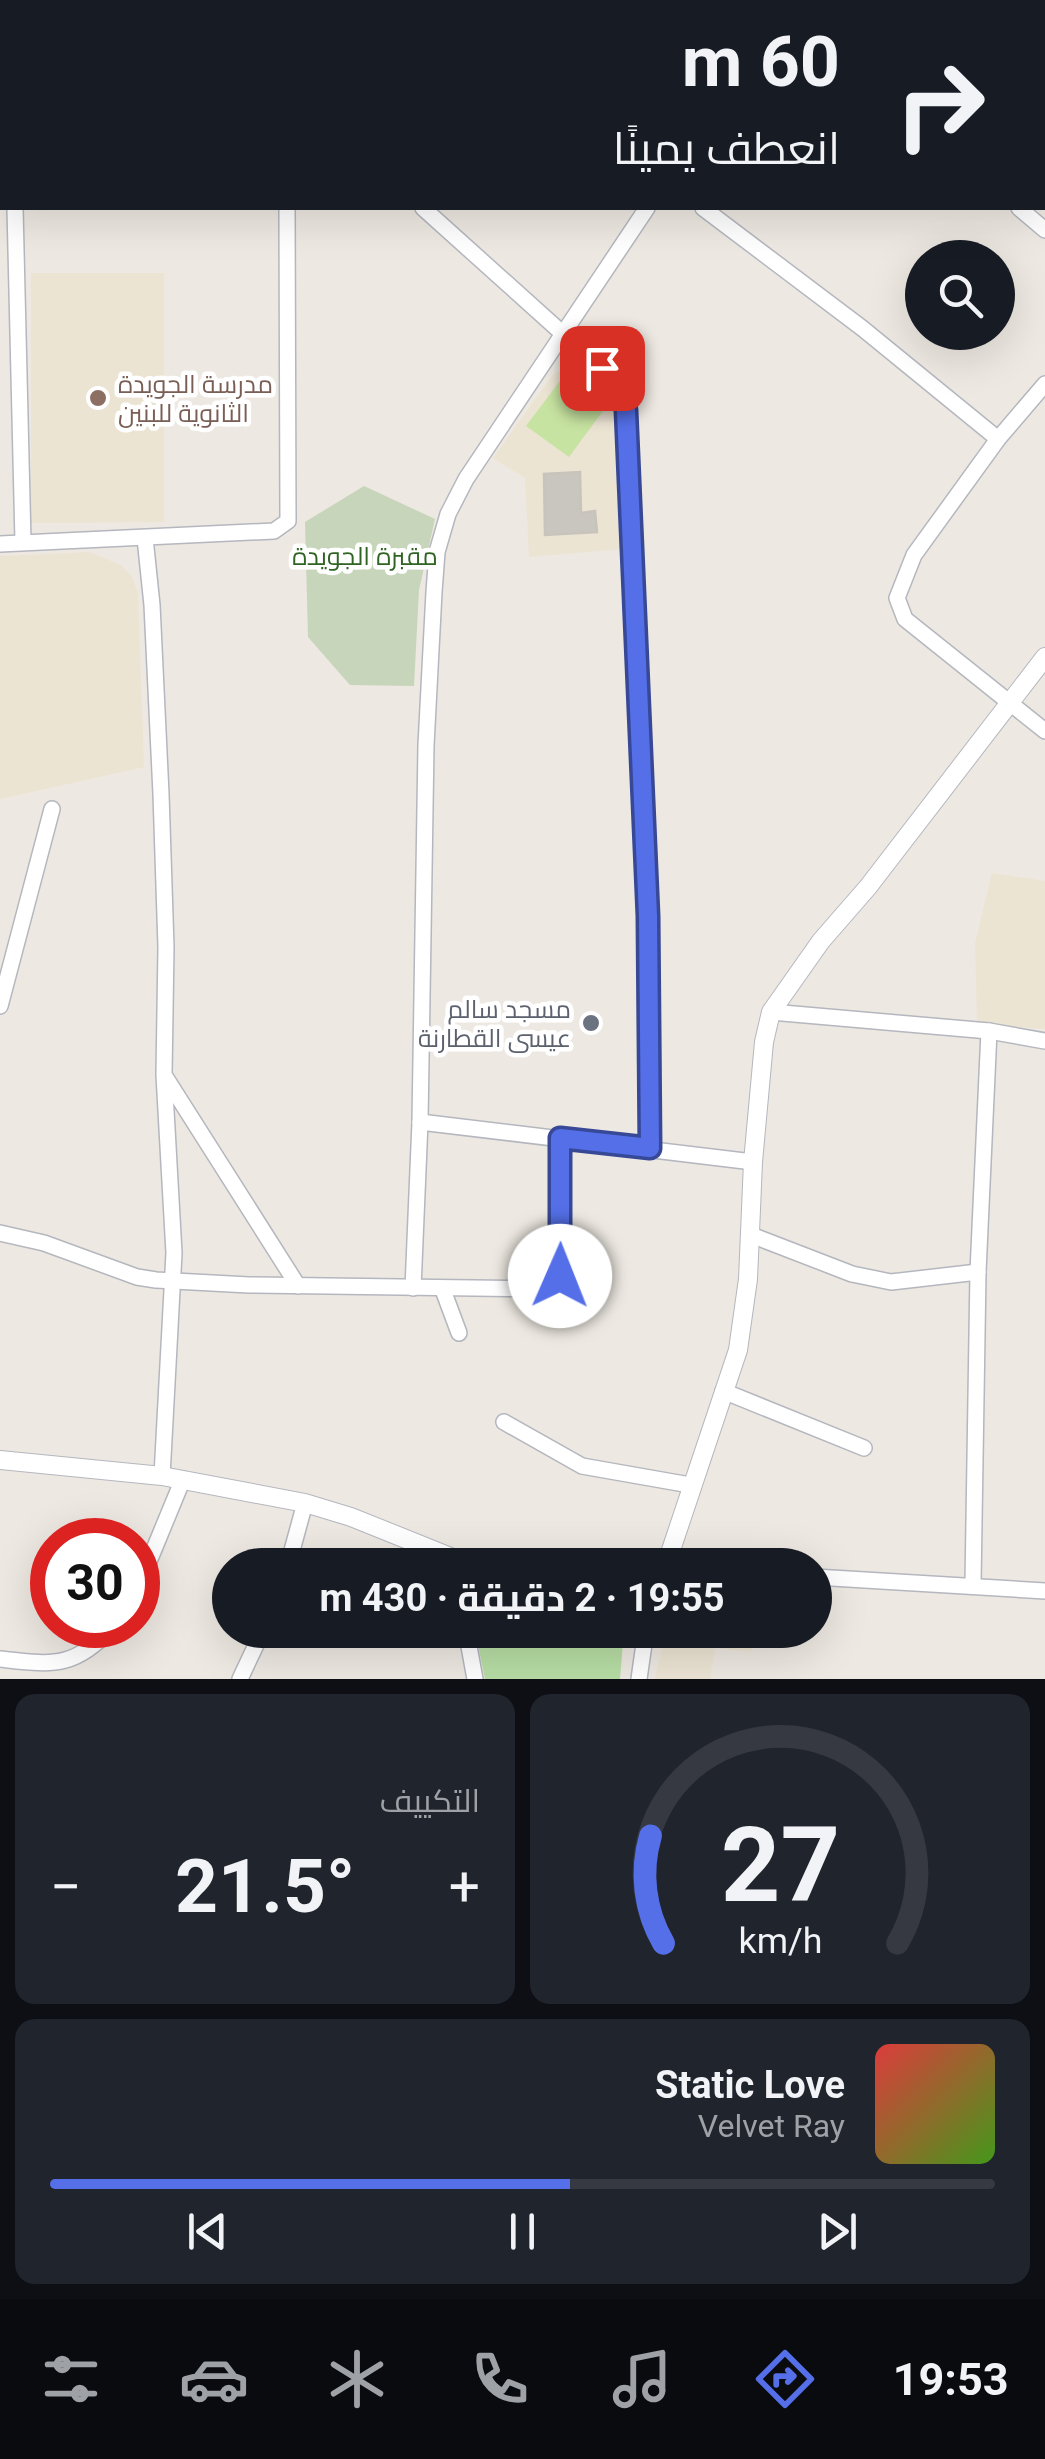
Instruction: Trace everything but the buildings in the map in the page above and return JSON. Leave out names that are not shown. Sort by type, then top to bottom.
[{"type":"street","points":[[15,210],[22,542]]},
{"type":"street","points":[[0,544],[274,531],[288,521],[287,210]]},
{"type":"street","points":[[424,210],[616,381],[623,392],[648,916],[650,1148]]},
{"type":"street","points":[[412,1288],[420,1122],[426,745],[437,552],[448,514],[466,478],[646,210]]},
{"type":"street","points":[[707,210],[862,328],[998,439]]},
{"type":"street","points":[[1022,210],[1045,230]]},
{"type":"street","points":[[1045,384],[998,439],[914,555],[897,598],[905,619],[1045,732]]},
{"type":"street","points":[[146,538],[162,813],[164,1075],[174,1282],[162,1476]]},
{"type":"street","points":[[671,1548],[738,1350],[751,1235],[764,1042],[772,1012],[821,941],[868,887],[1045,657]]},
{"type":"street","points":[[0,1006],[52,809]]},
{"type":"street","points":[[772,1012],[1045,1041]]},
{"type":"street","points":[[973,1584],[978,1272],[988,1032]]},
{"type":"street","points":[[164,1075],[298,1286]]},
{"type":"street","points":[[420,1122],[753,1162]]},
{"type":"street","points":[[0,1233],[44,1243],[137,1277],[174,1282],[545,1289],[556,1284],[562,1264],[560,1138]]},
{"type":"street","points":[[751,1235],[852,1274],[891,1282],[978,1272]]},
{"type":"street","points":[[442,1290],[459,1333]]},
{"type":"street","points":[[723,1391],[864,1448]]},
{"type":"street","points":[[504,1422],[582,1466],[690,1485]]},
{"type":"street","points":[[0,1460],[162,1476],[305,1503],[351,1517],[421,1548]]},
{"type":"street","points":[[160,1535],[183,1479]]},
{"type":"street","points":[[293,1548],[305,1503]]},
{"type":"street","points":[[832,1578],[1045,1591]]},
{"type":"street","points":[[0,1659],[48,1664],[70,1660],[89,1648]]},
{"type":"street","points":[[240,1679],[255,1648]]},
{"type":"street","points":[[470,1648],[476,1679]]},
{"type":"street","points":[[639,1679],[643,1648]]},
{"type":"shaded area","name":"مدرسة الجويدة الثانوية للبنين","points":[[31,273],[164,273],[164,522],[31,523]]},
{"type":"shaded area","points":[[583,366],[594,369],[611,384],[621,549],[529,557],[525,478],[493,458],[553,374]]},
{"type":"shaded area","points":[[89,552],[121,565],[132,577],[138,593],[144,767],[0,799],[0,556]]},
{"type":"shaded area","points":[[992,873],[1045,881],[1045,1029],[977,1024],[975,943]]},
{"type":"shaded area","points":[[662,1648],[715,1648],[710,1679],[655,1679]]},
{"type":"shaded area","points":[[715,1648],[753,1648],[752,1652]]},
{"type":"green space","points":[[569,369],[611,400],[569,457],[526,426]]},
{"type":"green space","name":"مقبرة الجويدة","points":[[364,486],[435,519],[419,590],[414,686],[350,685],[308,637],[305,522]]},
{"type":"green space","points":[[479,1648],[623,1648],[620,1679],[485,1679]]},
{"type":"place","name":"مدرسة الجويدة الثانوية للبنين","points":[[98,398]]},
{"type":"place","name":"مسجد سالم عيسى القطارنة","points":[[591,1023]]},
{"type":"route","points":[[560,1276],[560,1138],[650,1148],[648,916],[626,411],[623,392],[602,368]]}]
